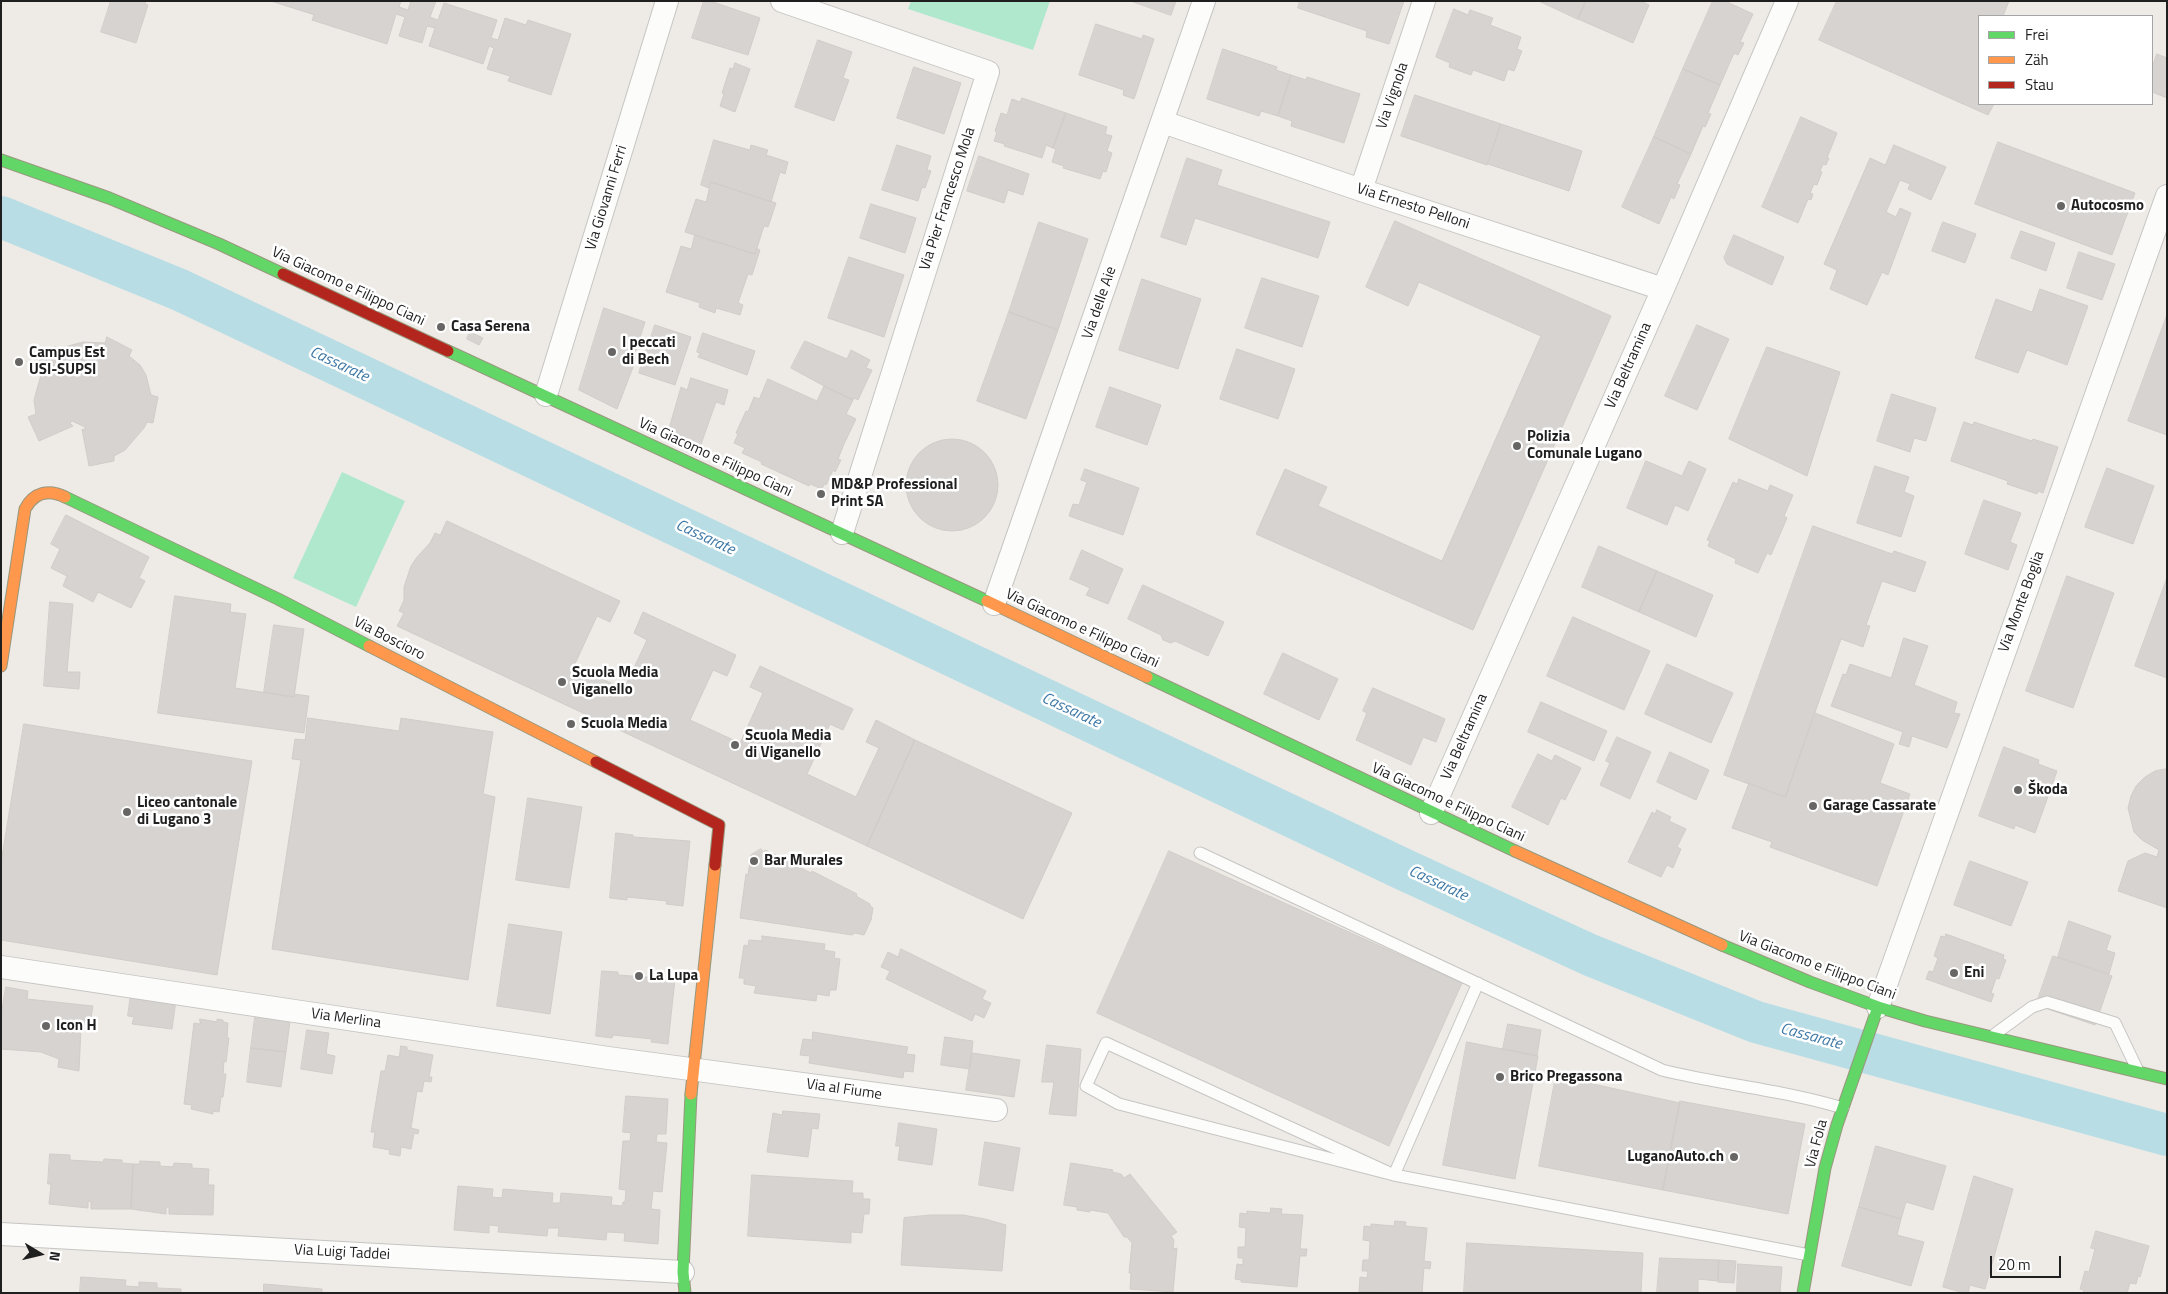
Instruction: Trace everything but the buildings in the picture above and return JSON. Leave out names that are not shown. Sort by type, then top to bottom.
[{"type":"main road","name":"Via Giacomo e Filippo Ciani","points":[[1,160],[109,198],[186,229],[994,604],[1431,813],[1695,934],[1810,982],[1875,1016],[1925,1021],[2167,1079]]},
{"type":"main road","name":"Via Boscioro","points":[[1,666],[25,509],[28,501],[34,495],[48,491],[59,494],[278,599],[719,825],[692,1070]]},
{"type":"main road","name":"Via Fola","points":[[1803,1293],[1825,1168],[1843,1108],[1875,1016]]},
{"type":"main road","points":[[684,1282],[692,1070]]},
{"type":"street","name":"Via Giovanni Ferri","points":[[546,395],[667,1]]},
{"type":"street","name":"Via Pier Francesco Mola","points":[[782,1],[988,72],[842,533]]},
{"type":"street","name":"Via delle Aie","points":[[994,604],[1204,1]]},
{"type":"street","name":"Via Vignola","points":[[1361,190],[1424,1]]},
{"type":"street","name":"Via Beltramina","points":[[1431,813],[1788,1]]},
{"type":"street","name":"Via Ernesto Pelloni","points":[[1163,122],[1361,190],[1663,289]]},
{"type":"street","name":"Via Monte Boglia","points":[[1875,1016],[2167,196]]},
{"type":"street","name":"Via Merlina","points":[[1,967],[692,1070]]},
{"type":"street","name":"Via al Fiume","points":[[692,1070],[996,1110]]},
{"type":"street","name":"Via Luigi Taddei","points":[[1,1234],[684,1282]]},
{"type":"lane","points":[[1200,854],[1662,1070],[1807,1097],[1843,1108]]},
{"type":"lane","points":[[1394,1175],[1478,983]]},
{"type":"lane","points":[[1990,1037],[2040,1003],[2055,1002],[2115,1023],[2139,1072]]},
{"type":"lane","points":[[1394,1175],[1106,1043],[1086,1086],[1119,1104],[1394,1175],[1810,1255]]},
{"type":"green space","points":[[911,1],[1050,1],[1033,50],[908,9]]},
{"type":"green space","points":[[342,472],[405,501],[356,607],[293,578]]},
{"type":"waterway","name":"Cassarate","points":[[1,217],[180,290],[1407,871],[1590,955],[1756,1022],[2167,1135]]},
{"type":"traffic: fast","points":[[1,160],[109,198],[219,244],[283,274]]},
{"type":"traffic: fast","points":[[448,351],[987,601]]},
{"type":"traffic: fast","points":[[65,497],[278,599],[369,646]]},
{"type":"traffic: fast","points":[[1147,677],[1515,851]]},
{"type":"traffic: fast","points":[[1722,945],[1810,982],[1878,1007],[1925,1021],[2167,1079]]},
{"type":"traffic: fast","points":[[1803,1293],[1825,1168],[1837,1125],[1878,1007]]},
{"type":"traffic: fast","points":[[685,1293],[683,1272],[691,1094]]},
{"type":"traffic: slow","points":[[1,666],[25,509],[33,499],[42,494],[53,493],[65,497]]},
{"type":"traffic: slow","points":[[987,601],[1147,677]]},
{"type":"traffic: slow","points":[[369,646],[596,762]]},
{"type":"traffic: slow","points":[[1515,851],[1722,945]]},
{"type":"traffic: slow","points":[[691,1094],[715,865]]},
{"type":"traffic: jam","points":[[283,274],[448,351]]},
{"type":"traffic: jam","points":[[596,762],[719,825],[715,865]]},
{"type":"place","name":"Autocosmo","points":[[2061,206]]},
{"type":"place","name":"Casa Serena","points":[[441,327]]},
{"type":"place","name":"I peccati di Bech","points":[[612,352]]},
{"type":"place","name":"Campus Est USI-SUPSI","points":[[19,362]]},
{"type":"place","name":"Polizia Comunale Lugano","points":[[1517,446]]},
{"type":"place","name":"MD&P Professional Print SA","points":[[821,494]]},
{"type":"place","name":"Scuola Media Viganello","points":[[562,682]]},
{"type":"place","name":"Scuola Media","points":[[571,724]]},
{"type":"place","name":"Scuola Media di Viganello","points":[[735,745]]},
{"type":"place","name":"Škoda","points":[[2018,790]]},
{"type":"place","name":"Garage Cassarate","points":[[1813,806]]},
{"type":"place","name":"Liceo cantonale di Lugano 3","points":[[127,812]]},
{"type":"place","name":"Bar Murales","points":[[754,861]]},
{"type":"place","name":"Eni","points":[[1954,973]]},
{"type":"place","name":"La Lupa","points":[[639,976]]},
{"type":"place","name":"Icon H","points":[[46,1026]]},
{"type":"place","name":"Brico Pregassona","points":[[1500,1077]]},
{"type":"place","name":"LuganoAuto.ch","points":[[1734,1157]]}]
